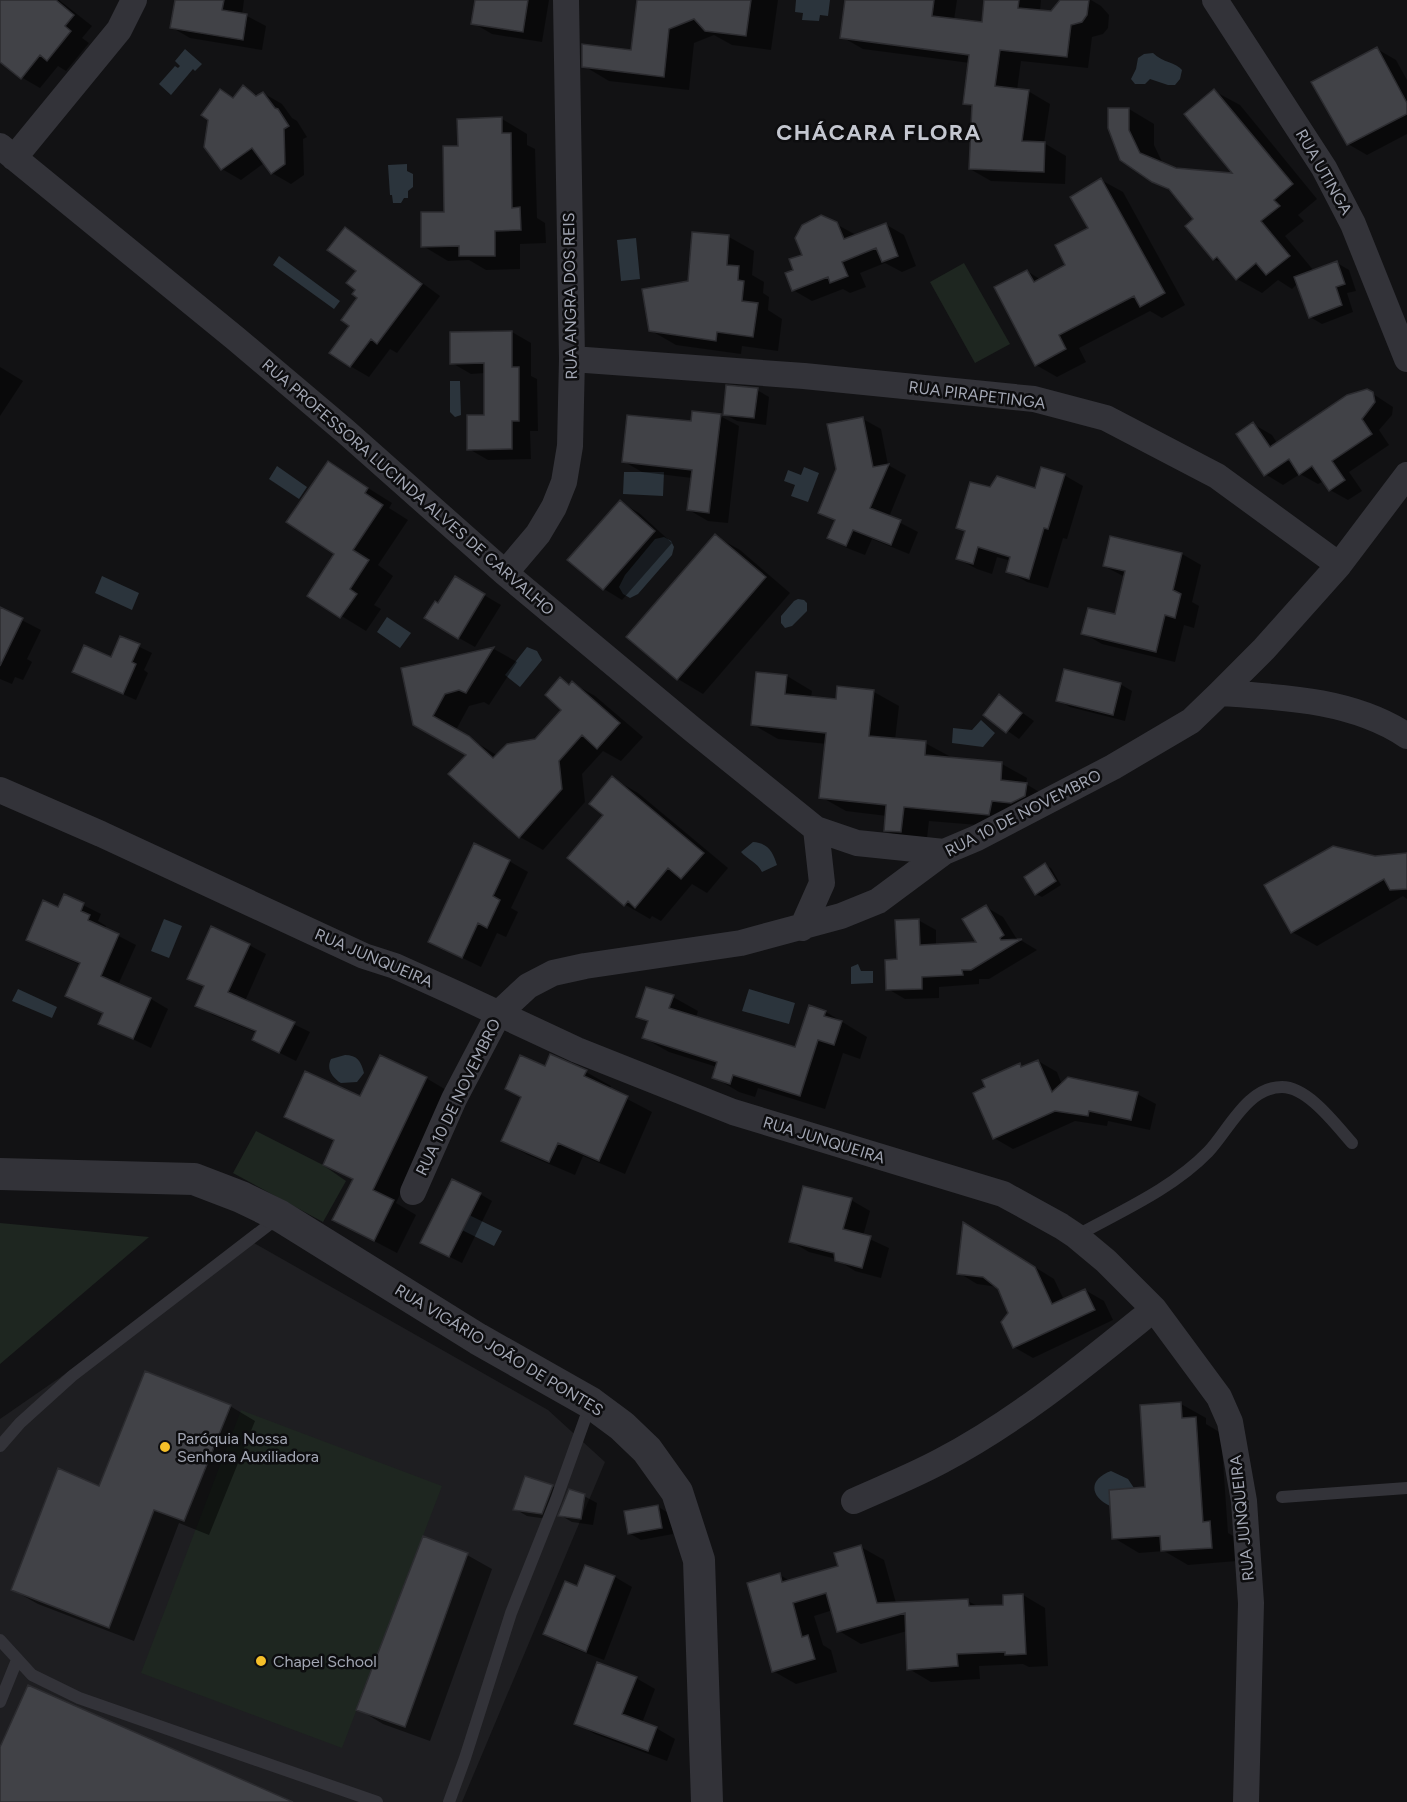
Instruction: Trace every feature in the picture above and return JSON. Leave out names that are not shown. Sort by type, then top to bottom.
[{"type":"street","points":[[7,152],[113,39],[134,0]]},
{"type":"street","name":"RUA ANGRA DOS REIS","points":[[506,573],[538,534],[554,507],[564,482],[570,446],[572,359],[566,0]]},
{"type":"street","name":"RUA UTINGA","points":[[1215,0],[1324,168],[1353,224],[1407,358]]},
{"type":"street","name":"RUA PROFESSORA LUCINDA ALVES DE CARVALHO","points":[[7,152],[243,345],[345,431],[506,573],[692,729],[816,829],[857,843],[944,852]]},
{"type":"street","name":"RUA PIRAPETINGA","points":[[572,359],[804,376],[1034,399],[1106,418],[1217,476],[1339,565]]},
{"type":"street","name":"RUA 10 DE NOVEMBRO","points":[[413,1192],[454,1099],[499,1013],[528,986],[553,973],[585,966],[741,943],[841,916],[878,901],[944,852],[977,838],[1113,767],[1191,721],[1220,693],[1264,649],[1339,565],[1407,475]]},
{"type":"street","points":[[1220,693],[1307,702],[1355,711],[1407,736]]},
{"type":"street","name":"RUA JUNQUEIRA","points":[[0,790],[101,834],[364,956],[395,966],[578,1050],[733,1112],[1003,1194],[1035,1210],[1076,1236],[1106,1261],[1154,1309],[1219,1397],[1230,1422],[1244,1501],[1251,1603],[1246,1802]]},
{"type":"street","points":[[802,928],[822,883],[816,829]]},
{"type":"street","name":"RUA VIGÁRIO JOÃO DE PONTES","points":[[0,1174],[194,1179],[241,1197],[280,1216],[478,1339],[591,1403],[622,1426],[647,1450],[677,1492],[699,1560],[707,1802]]},
{"type":"street","points":[[854,1501],[941,1462],[1006,1423],[1077,1372],[1154,1309]]},
{"type":"lane","points":[[1076,1236],[1185,1173],[1209,1151],[1257,1095],[1274,1088],[1284,1087],[1299,1092],[1324,1110],[1352,1143]]},
{"type":"lane","points":[[0,1446],[20,1423],[72,1376],[280,1216]]},
{"type":"lane","points":[[449,1802],[511,1612],[556,1500],[591,1403]]},
{"type":"lane","points":[[1282,1497],[1407,1488]]},
{"type":"lane","points":[[0,1640],[33,1675],[79,1698],[377,1802]]},
{"type":"lane","points":[[0,1702],[17,1660]]},
{"type":"shaded area","points":[[796,0],[830,0],[828,16],[820,15],[819,21],[802,20],[803,13],[795,12]]},
{"type":"shaded area","points":[[185,49],[202,64],[195,71],[193,69],[171,95],[159,84],[175,66],[178,68],[180,66],[175,61]]},
{"type":"shaded area","points":[[1153,53],[1182,70],[1180,79],[1175,85],[1150,79],[1145,84],[1135,84],[1131,79],[1138,58],[1144,54]]},
{"type":"shaded area","points":[[407,164],[407,171],[413,174],[413,187],[408,191],[408,198],[404,198],[401,203],[393,203],[392,195],[390,195],[388,165]]},
{"type":"shaded area","points":[[636,238],[640,279],[621,281],[617,240]]},
{"type":"shaded area","points":[[279,256],[340,301],[334,309],[273,265]]},
{"type":"shaded area","points":[[964,263],[1010,344],[975,363],[930,282]]},
{"type":"shaded area","points":[[450,381],[460,381],[461,415],[455,417],[450,412]]},
{"type":"shaded area","points":[[277,466],[307,487],[299,499],[269,479]]},
{"type":"shaded area","points":[[804,467],[819,473],[808,502],[791,496],[795,485],[784,481],[788,470],[801,475]]},
{"type":"shaded area","points":[[624,472],[664,472],[663,496],[623,494]]},
{"type":"shaded area","points":[[664,537],[671,541],[674,547],[672,555],[638,594],[630,598],[623,594],[619,587],[625,575],[655,539]]},
{"type":"shaded area","points":[[102,576],[139,593],[132,610],[95,593]]},
{"type":"shaded area","points":[[798,599],[807,603],[807,611],[792,626],[785,628],[781,623],[781,616]]},
{"type":"shaded area","points":[[387,617],[411,633],[400,648],[377,632]]},
{"type":"shaded area","points":[[527,647],[537,651],[542,660],[520,687],[505,675]]},
{"type":"shaded area","points":[[981,720],[995,733],[983,747],[952,743],[953,728],[972,730]]},
{"type":"shaded area","points":[[753,842],[763,844],[769,849],[777,865],[762,872],[741,852]]},
{"type":"shaded area","points":[[164,919],[182,926],[169,958],[151,951]]},
{"type":"shaded area","points":[[858,964],[861,971],[873,971],[873,983],[851,984],[851,967]]},
{"type":"shaded area","points":[[18,989],[57,1007],[52,1018],[12,1001]]},
{"type":"shaded area","points":[[749,989],[795,1003],[789,1024],[742,1011]]},
{"type":"shaded area","points":[[345,1055],[355,1058],[361,1065],[364,1073],[357,1082],[341,1083],[331,1072],[329,1066],[331,1059]]},
{"type":"shaded area","points":[[256,1131],[323,1165],[346,1181],[323,1222],[233,1173]]},
{"type":"shaded area","points":[[469,1215],[502,1231],[494,1246],[462,1230]]},
{"type":"shaded area","points":[[0,1223],[149,1237],[0,1364]]},
{"type":"shaded area","name":"Chapel School","points":[[254,1243],[548,1410],[605,1462],[462,1802],[0,1802],[0,1419]]},
{"type":"shaded area","points":[[241,1410],[442,1486],[342,1748],[141,1673]]},
{"type":"shaded area","points":[[1111,1471],[1128,1479],[1134,1488],[1109,1490],[1110,1506],[1098,1497],[1094,1488],[1099,1478]]},
{"type":"building","points":[[0,0],[56,0],[74,15],[65,26],[71,31],[47,61],[40,55],[21,79],[0,62]]},
{"type":"building","points":[[175,0],[224,0],[222,10],[247,14],[243,40],[170,28]]},
{"type":"building","points":[[475,0],[528,0],[523,32],[471,24]]},
{"type":"building","points":[[637,0],[751,0],[746,36],[705,31],[694,19],[669,29],[664,77],[582,67],[582,44],[631,50]]},
{"type":"building","points":[[845,0],[934,0],[932,16],[982,22],[984,0],[1019,0],[1018,8],[1051,11],[1060,0],[1089,0],[1087,15],[1082,22],[1071,25],[1067,57],[1000,50],[995,86],[1029,90],[1022,141],[1045,142],[1044,172],[969,169],[972,105],[963,104],[969,55],[840,38]]},
{"type":"building","points":[[1377,47],[1407,103],[1407,114],[1347,145],[1311,82]]},
{"type":"building","points":[[243,85],[256,96],[263,92],[289,126],[284,129],[285,164],[271,174],[252,148],[221,170],[204,147],[208,120],[201,115],[220,89],[233,98]]},
{"type":"building","points":[[1214,89],[1293,184],[1274,200],[1280,206],[1261,221],[1290,256],[1266,275],[1256,263],[1236,280],[1217,257],[1213,260],[1185,226],[1193,219],[1169,189],[1152,182],[1120,160],[1108,128],[1108,108],[1129,108],[1129,130],[1140,153],[1176,168],[1232,173],[1184,114]]},
{"type":"building","points":[[502,117],[502,133],[511,133],[512,208],[520,207],[521,230],[495,231],[495,256],[459,256],[459,246],[421,247],[421,212],[444,212],[443,146],[458,146],[457,119]]},
{"type":"building","points":[[1101,178],[1165,293],[1140,307],[1134,296],[1059,335],[1066,349],[1035,366],[994,287],[1027,270],[1034,282],[1065,265],[1055,245],[1088,228],[1070,197]]},
{"type":"building","points":[[821,215],[837,222],[844,239],[886,223],[898,256],[882,262],[876,248],[842,262],[848,276],[830,283],[828,277],[792,291],[785,273],[793,270],[789,259],[802,255],[795,238],[802,225]]},
{"type":"building","points":[[345,227],[422,284],[377,344],[371,339],[350,367],[329,353],[349,326],[341,320],[357,298],[352,294],[355,290],[346,283],[356,271],[327,250]]},
{"type":"building","points":[[692,232],[729,235],[727,265],[739,266],[738,280],[744,281],[742,301],[758,303],[753,337],[717,332],[716,341],[649,331],[642,289],[688,281]]},
{"type":"building","points":[[1337,261],[1345,284],[1336,287],[1342,305],[1309,318],[1294,277]]},
{"type":"building","points":[[512,331],[512,367],[519,367],[519,421],[512,421],[512,449],[467,450],[467,415],[484,415],[484,363],[450,364],[450,332]]},
{"type":"building","points":[[726,385],[758,388],[754,418],[723,415]]},
{"type":"building","points":[[1367,389],[1373,392],[1375,402],[1362,419],[1372,434],[1332,461],[1345,480],[1329,491],[1312,466],[1299,475],[1289,459],[1264,476],[1236,434],[1253,422],[1270,447],[1347,395]]},
{"type":"building","points":[[692,411],[721,414],[709,513],[687,510],[692,470],[622,462],[627,415],[691,421]]},
{"type":"building","points":[[863,417],[873,467],[889,464],[870,508],[901,520],[891,545],[853,530],[846,546],[827,538],[835,520],[818,513],[836,469],[827,424]]},
{"type":"building","points":[[328,461],[368,488],[365,493],[383,505],[353,550],[369,560],[350,589],[357,594],[340,618],[307,596],[334,554],[286,522]]},
{"type":"building","points":[[1041,467],[1065,474],[1048,529],[1044,528],[1029,579],[1006,572],[1010,557],[978,547],[973,564],[956,559],[965,531],[956,528],[970,482],[990,487],[997,476],[1035,488]]},
{"type":"building","points":[[620,500],[655,531],[603,590],[567,560]]},
{"type":"building","points":[[715,534],[766,577],[677,680],[626,637]]},
{"type":"building","points":[[1110,536],[1182,553],[1173,590],[1181,594],[1175,618],[1165,615],[1156,652],[1081,634],[1088,608],[1115,614],[1125,571],[1103,566]]},
{"type":"building","points":[[455,576],[485,594],[458,639],[424,618],[435,601],[438,603]]},
{"type":"building","points":[[0,607],[23,618],[0,666]]},
{"type":"building","points":[[120,636],[140,644],[132,662],[136,664],[123,694],[72,672],[84,645],[111,657]]},
{"type":"building","points":[[494,647],[466,693],[459,690],[445,694],[433,716],[469,736],[493,758],[507,744],[535,739],[561,710],[545,695],[560,677],[569,685],[572,681],[620,723],[597,749],[582,735],[559,761],[562,789],[519,838],[448,774],[466,755],[413,725],[401,668]]},
{"type":"building","points":[[1064,669],[1121,683],[1113,715],[1056,701]]},
{"type":"building","points":[[756,672],[787,675],[785,694],[836,699],[837,686],[874,690],[869,736],[926,741],[925,755],[1002,762],[1001,780],[1027,783],[1025,796],[1011,803],[992,801],[989,815],[904,807],[901,832],[884,831],[886,805],[819,798],[826,733],[751,725]]},
{"type":"building","points":[[999,694],[1022,713],[1006,733],[983,715]]},
{"type":"building","points":[[612,776],[704,853],[681,879],[668,868],[635,908],[628,901],[624,906],[567,858],[603,815],[589,804]]},
{"type":"building","points":[[474,843],[510,860],[493,896],[500,900],[487,928],[478,923],[462,958],[428,942]]},
{"type":"building","points":[[1333,846],[1375,856],[1407,853],[1407,889],[1390,890],[1384,879],[1291,933],[1264,885]]},
{"type":"building","points":[[1045,863],[1056,881],[1035,895],[1024,877]]},
{"type":"building","points":[[64,894],[84,903],[81,911],[90,915],[88,920],[119,934],[101,976],[151,998],[133,1039],[98,1024],[103,1013],[65,996],[80,963],[26,940],[43,900],[58,907]]},
{"type":"building","points":[[986,905],[1004,935],[1000,938],[1001,940],[1022,939],[971,970],[962,970],[963,975],[922,977],[922,989],[886,990],[885,960],[897,959],[895,920],[919,919],[920,945],[976,942],[962,919]]},
{"type":"building","points":[[211,926],[250,944],[228,992],[295,1022],[279,1053],[252,1040],[256,1031],[195,1006],[204,986],[187,979]]},
{"type":"building","points":[[646,987],[674,995],[669,1008],[795,1047],[809,1005],[826,1011],[824,1016],[842,1021],[834,1045],[818,1040],[800,1096],[733,1075],[730,1084],[712,1078],[717,1062],[642,1038],[648,1021],[636,1017]]},
{"type":"building","points":[[550,1054],[587,1070],[584,1076],[628,1096],[599,1161],[558,1143],[549,1162],[501,1141],[521,1097],[505,1089],[520,1055],[545,1066]]},
{"type":"building","points":[[380,1055],[427,1077],[373,1190],[394,1200],[374,1241],[332,1220],[353,1179],[323,1165],[334,1140],[284,1117],[305,1071],[360,1096]]},
{"type":"building","points":[[1038,1060],[1052,1092],[1068,1077],[1138,1092],[1131,1120],[1089,1111],[1088,1116],[1055,1111],[993,1139],[973,1093],[985,1087],[982,1080],[1020,1063],[1021,1067]]},
{"type":"building","points":[[452,1179],[481,1193],[449,1257],[420,1243]]},
{"type":"building","points":[[803,1186],[852,1198],[843,1229],[871,1236],[862,1268],[835,1261],[834,1253],[789,1242]]},
{"type":"building","points":[[963,1222],[1035,1267],[1052,1304],[1085,1289],[1095,1310],[1013,1348],[1001,1322],[1008,1313],[998,1289],[983,1277],[957,1274]]},
{"type":"building","points":[[145,1371],[231,1405],[184,1521],[154,1510],[109,1628],[11,1590],[58,1468],[99,1486]]},
{"type":"building","points":[[1181,1402],[1182,1418],[1196,1417],[1203,1522],[1210,1521],[1212,1548],[1161,1551],[1160,1536],[1112,1539],[1109,1490],[1145,1487],[1140,1405]]},
{"type":"building","points":[[525,1476],[553,1485],[542,1514],[513,1510]]},
{"type":"building","points":[[569,1489],[585,1494],[581,1519],[558,1516]]},
{"type":"building","points":[[658,1505],[662,1528],[628,1534],[624,1511]]},
{"type":"building","points":[[423,1536],[468,1553],[405,1727],[356,1710]]},
{"type":"building","points":[[861,1545],[877,1603],[968,1599],[969,1606],[1003,1605],[1003,1595],[1023,1594],[1026,1654],[1005,1655],[1005,1652],[957,1654],[958,1666],[907,1670],[905,1613],[837,1632],[826,1593],[793,1603],[802,1637],[808,1635],[815,1659],[772,1672],[747,1583],[780,1573],[782,1582],[838,1566],[834,1553]]},
{"type":"building","points":[[585,1565],[615,1576],[586,1652],[543,1634],[565,1581],[577,1586]]},
{"type":"building","points":[[597,1662],[637,1677],[622,1714],[657,1727],[648,1751],[574,1724]]},
{"type":"building","points":[[28,1685],[293,1802],[0,1802],[0,1747]]},
{"type":"place","name":"Paróquia Nossa Senhora Auxiliadora","points":[[165,1447]]},
{"type":"place","name":"Chapel School","points":[[261,1661]]},
{"type":"district","name":"CHÁCARA FLORA","points":[[879,132]]}]
